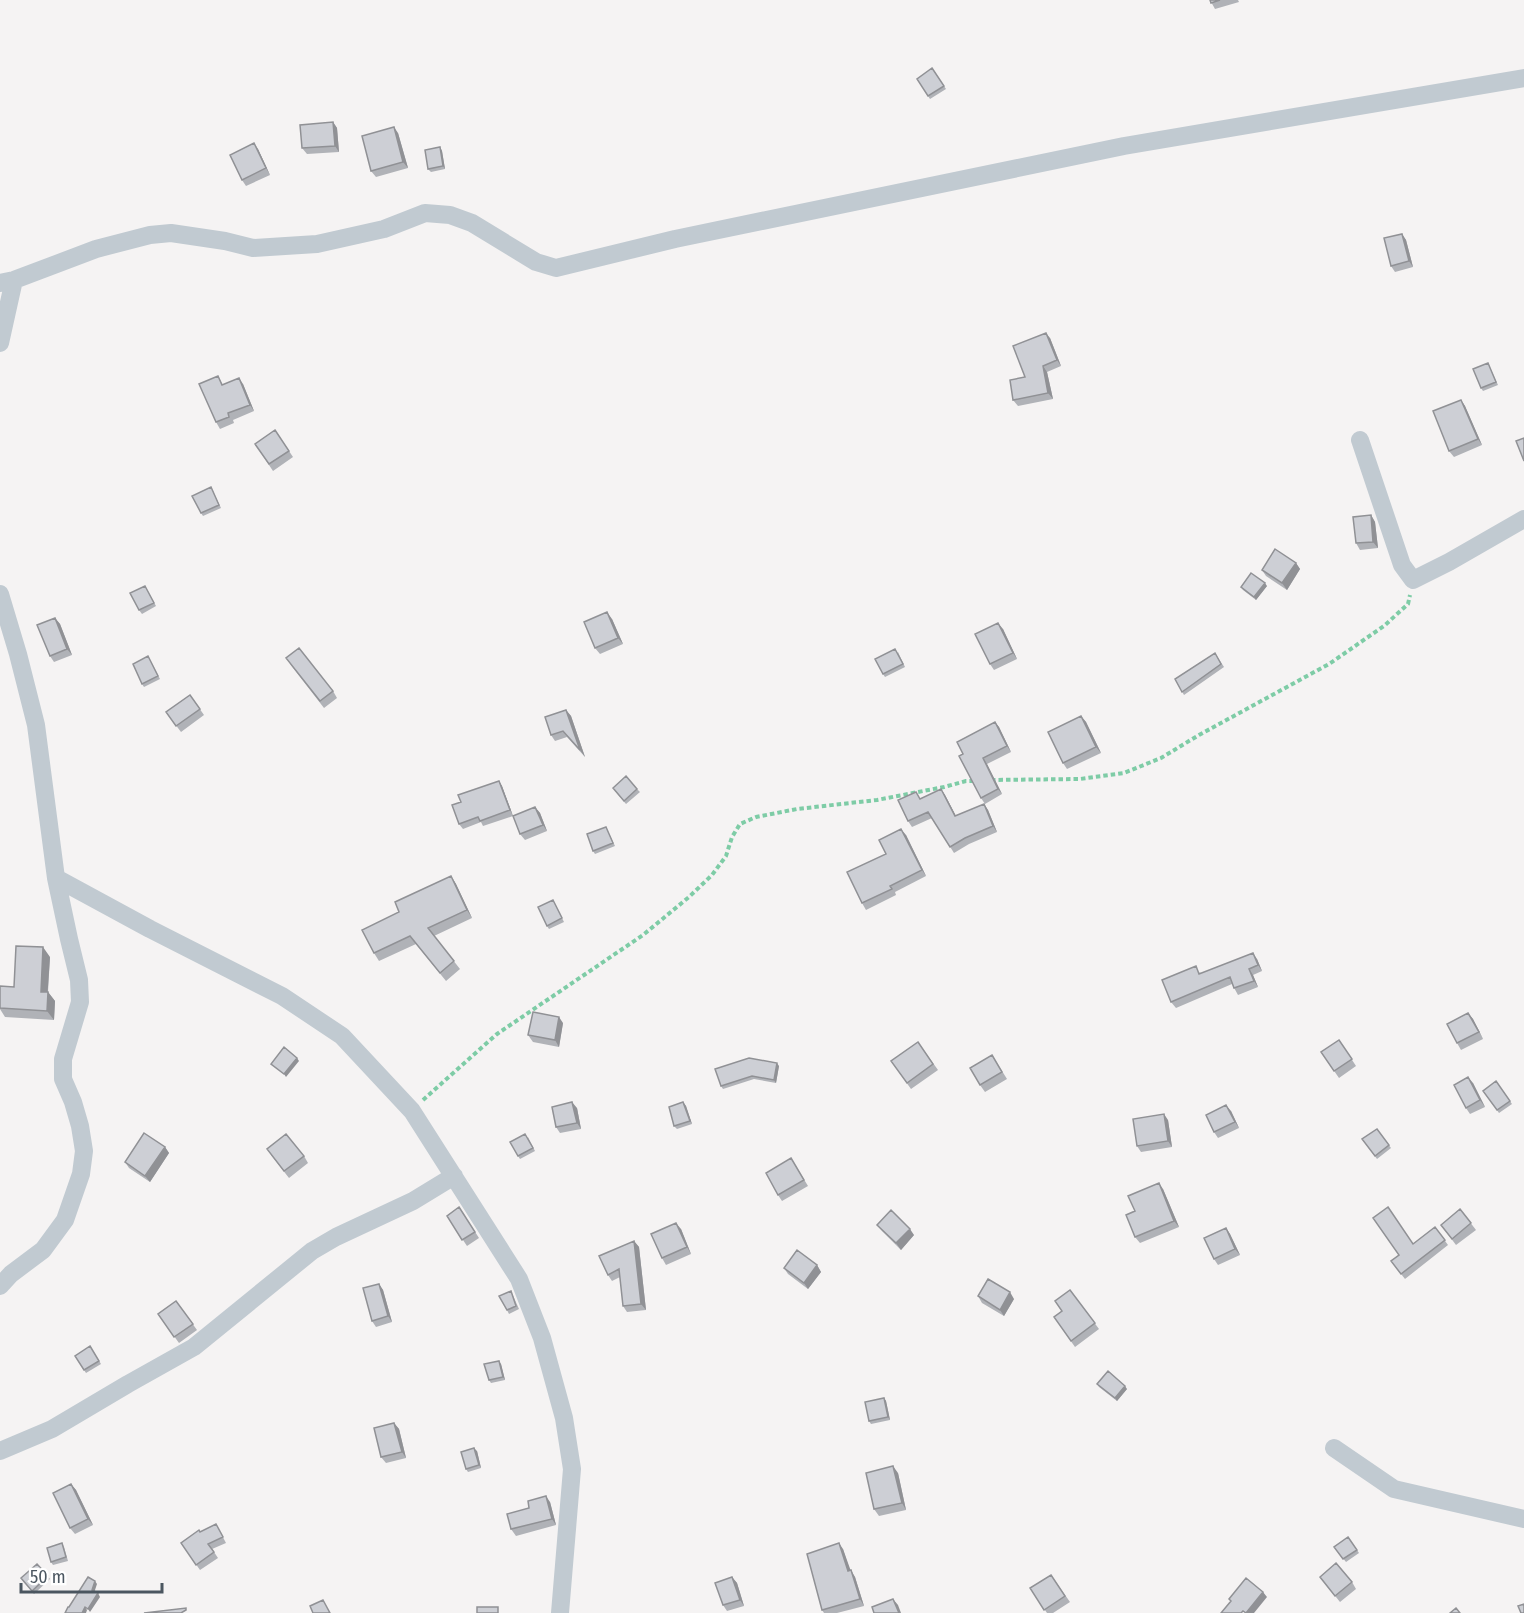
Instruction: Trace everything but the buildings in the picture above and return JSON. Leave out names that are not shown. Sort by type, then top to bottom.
[{"type":"street","points":[[0,343],[7,282],[96,249],[150,235],[171,233],[225,241],[253,248],[317,244],[384,229],[425,213],[450,215],[472,223],[536,262],[556,268],[675,239],[1124,146],[1524,78]]},
{"type":"street","points":[[1360,440],[1402,565],[1413,580],[1524,519]]},
{"type":"street","points":[[0,594],[36,725],[56,878],[79,981],[80,1002],[63,1059],[63,1079],[73,1102],[84,1151],[81,1174],[65,1220],[43,1250],[11,1274],[0,1286]]},
{"type":"street","points":[[56,878],[272,991],[342,1036],[412,1111],[519,1279],[542,1338],[564,1418],[572,1469],[560,1613]]},
{"type":"street","points":[[0,1451],[52,1429],[177,1358],[194,1347],[312,1251],[336,1237],[413,1201],[454,1176]]},
{"type":"street","points":[[1334,1448],[1394,1489],[1524,1519]]},
{"type":"path","points":[[412,1111],[497,1034],[643,935],[689,897],[712,875],[726,856],[732,837],[740,824],[756,817],[797,809],[878,800],[966,781],[1080,779],[1124,773],[1161,758],[1329,664],[1384,626],[1408,604],[1413,580]]}]
